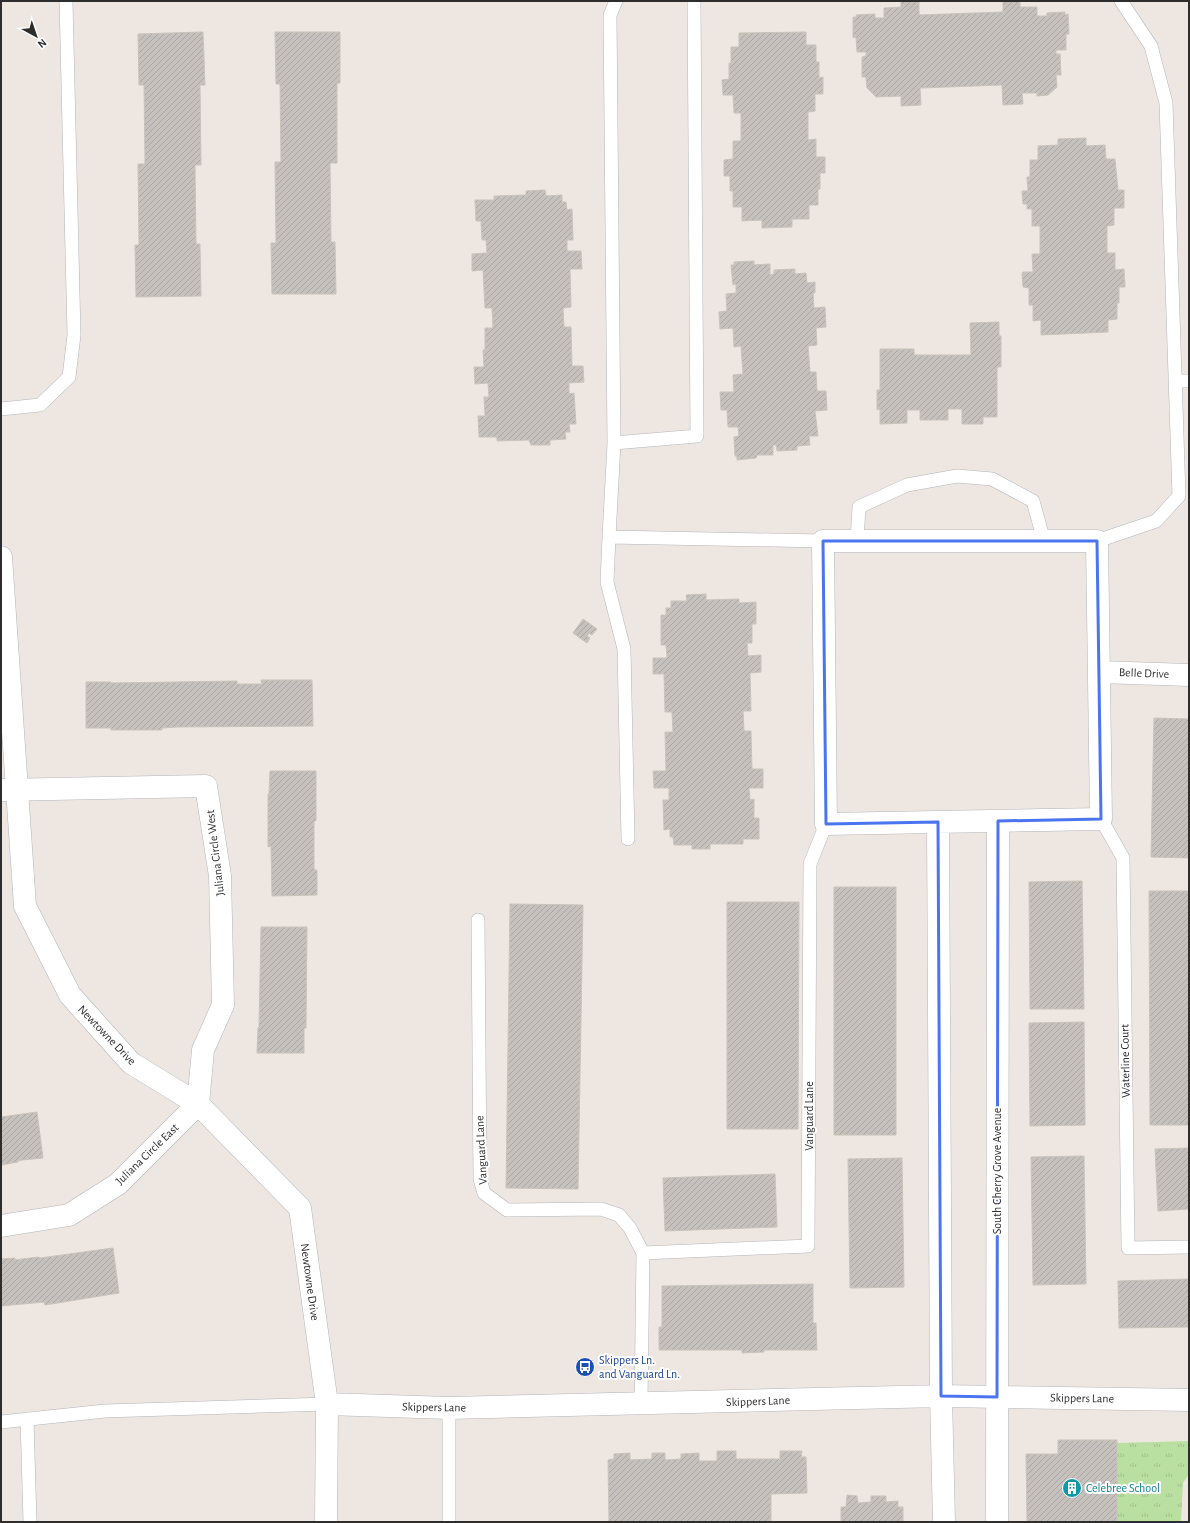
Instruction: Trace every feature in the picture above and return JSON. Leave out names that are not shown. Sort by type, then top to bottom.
[{"type":"street","points":[[823,541],[1097,541],[1101,819],[826,824],[823,541]]},
{"type":"street","name":"Newtowne Drive","points":[[1,557],[9,790],[24,906],[70,995],[131,1063],[198,1104],[300,1208],[327,1404],[326,1522]]},
{"type":"street","name":"Belle Drive","points":[[1099,672],[1189,675]]},
{"type":"street","name":"Juliana Circle West","points":[[9,790],[206,786],[220,876],[223,1005],[203,1050],[198,1104]]},
{"type":"street","name":"South Cherry Grove Avenue","points":[[997,1522],[998,821]]},
{"type":"street","points":[[938,822],[941,1396],[944,1522]]},
{"type":"street","name":"Juliana Circle East","points":[[1,1226],[69,1215],[118,1184],[198,1104]]},
{"type":"street","name":"Skippers Lane","points":[[327,1404],[449,1408],[941,1396],[1189,1400]]},
{"type":"lane","points":[[1,409],[40,404],[70,377],[74,335],[66,1]]},
{"type":"lane","points":[[616,1],[610,15],[614,442],[607,582],[624,649],[628,839]]},
{"type":"lane","points":[[614,442],[697,436],[694,1]]},
{"type":"lane","points":[[1097,541],[1156,521],[1179,496],[1166,102],[1151,46],[1121,1]]},
{"type":"lane","points":[[1175,382],[1189,381]]},
{"type":"lane","points":[[857,541],[859,507],[907,485],[957,476],[992,479],[1034,500],[1044,541]]},
{"type":"lane","points":[[609,537],[823,541]]},
{"type":"lane","name":"Waterline Court","points":[[1101,819],[1123,858],[1128,1248],[1189,1247]]},
{"type":"lane","name":"Vanguard Lane","points":[[643,1253],[808,1246],[810,864],[826,824]]},
{"type":"lane","name":"Vanguard Lane","points":[[478,920],[480,1179],[484,1193],[507,1210],[601,1209],[619,1215],[630,1228],[643,1253],[641,1404]]},
{"type":"lane","points":[[1,1422],[104,1411],[327,1404]]},
{"type":"lane","points":[[449,1408],[449,1522]]},
{"type":"lane","points":[[27,1419],[30,1522]]},
{"type":"highlighted area","points":[[823,541],[1097,541],[1101,819],[998,821],[997,1397],[941,1396],[938,822],[826,824]]},
{"type":"green space","points":[[1189,1441],[1189,1474],[1183,1483],[1181,1522],[1117,1522],[1117,1443]]},
{"type":"building","points":[[901,1],[919,1],[919,15],[1003,12],[1003,1],[1020,1],[1020,7],[1037,7],[1037,16],[1047,16],[1047,13],[1065,12],[1065,15],[1068,14],[1069,34],[1066,34],[1066,50],[1056,50],[1056,54],[1060,54],[1061,75],[1056,75],[1057,87],[1048,95],[1037,96],[1037,93],[1022,93],[1023,104],[1003,105],[1002,85],[920,88],[921,105],[901,106],[901,96],[876,97],[867,88],[866,77],[862,77],[862,57],[866,56],[866,52],[857,52],[856,37],[853,38],[853,17],[857,17],[856,15],[875,14],[875,18],[884,18],[884,8],[901,7]]},
{"type":"building","points":[[203,32],[205,85],[200,85],[201,165],[195,165],[196,244],[200,244],[201,296],[136,297],[135,245],[139,245],[138,164],[145,164],[144,85],[139,85],[138,34]]},
{"type":"building","points":[[275,32],[340,32],[340,83],[337,83],[337,163],[330,163],[331,242],[335,242],[336,294],[272,294],[271,243],[276,243],[275,162],[281,162],[280,84],[276,84]]},
{"type":"building","points":[[806,32],[806,45],[816,45],[816,62],[819,62],[819,78],[823,77],[823,94],[815,94],[815,111],[808,112],[808,140],[816,139],[816,157],[825,157],[825,173],[820,173],[818,205],[809,205],[809,219],[792,219],[792,227],[762,228],[762,220],[742,221],[742,207],[733,207],[733,191],[730,191],[730,176],[724,176],[724,160],[733,159],[733,141],[741,141],[741,113],[734,113],[733,95],[723,95],[722,80],[729,79],[731,47],[739,47],[739,33]]},
{"type":"building","points":[[1086,138],[1086,146],[1105,145],[1106,159],[1115,159],[1118,190],[1124,190],[1124,208],[1114,208],[1114,225],[1107,226],[1107,253],[1115,253],[1115,270],[1124,269],[1125,287],[1119,287],[1117,319],[1108,320],[1108,332],[1041,335],[1041,320],[1033,321],[1033,305],[1029,305],[1029,288],[1023,287],[1022,274],[1023,272],[1033,272],[1032,254],[1040,254],[1040,226],[1032,226],[1032,209],[1027,209],[1027,204],[1023,204],[1022,191],[1028,191],[1027,177],[1030,177],[1030,160],[1038,160],[1038,146],[1058,145],[1058,139]]},
{"type":"building","points":[[545,190],[546,196],[562,195],[562,202],[566,202],[567,210],[572,209],[573,240],[567,240],[567,251],[581,251],[582,269],[570,269],[571,307],[563,308],[564,327],[571,327],[572,366],[583,366],[584,382],[569,383],[569,394],[574,393],[576,424],[569,424],[570,432],[565,432],[566,439],[550,440],[550,445],[531,445],[529,440],[497,441],[497,437],[479,437],[478,416],[485,416],[484,397],[489,397],[488,383],[475,384],[474,367],[484,367],[483,350],[485,350],[485,328],[493,328],[492,308],[485,308],[483,270],[472,271],[472,254],[487,253],[486,240],[482,240],[481,221],[476,221],[475,200],[494,200],[494,196],[526,195],[526,191]]},
{"type":"building","points":[[754,261],[754,265],[770,264],[770,275],[774,274],[774,270],[795,269],[795,274],[806,273],[807,283],[815,282],[815,293],[813,293],[814,308],[825,307],[826,327],[816,328],[817,345],[808,346],[810,372],[816,372],[817,391],[826,391],[827,410],[815,411],[818,436],[809,436],[810,445],[797,446],[797,450],[777,451],[776,445],[773,445],[773,455],[757,455],[756,458],[737,460],[737,456],[735,456],[734,437],[739,436],[738,427],[728,427],[727,410],[721,410],[720,392],[734,392],[733,375],[743,374],[741,346],[734,347],[733,328],[720,329],[719,312],[727,311],[726,294],[736,293],[736,284],[733,285],[731,265],[734,265],[734,262]]},
{"type":"building","points":[[999,322],[999,336],[1001,336],[1001,367],[997,367],[997,417],[983,417],[983,424],[962,424],[962,409],[948,409],[948,420],[920,420],[920,410],[907,410],[907,423],[880,424],[880,409],[877,410],[877,390],[880,390],[880,349],[914,349],[914,355],[971,355],[970,323]]},
{"type":"building","points":[[706,594],[706,600],[739,599],[739,603],[756,602],[756,624],[752,624],[752,643],[747,643],[748,656],[761,655],[761,672],[750,673],[751,711],[743,711],[744,731],[751,731],[752,769],[763,769],[763,788],[749,788],[750,800],[754,799],[754,818],[759,818],[759,839],[743,839],[743,844],[710,844],[710,849],[692,849],[692,845],[674,845],[673,837],[670,837],[670,829],[664,830],[663,800],[669,800],[669,788],[654,788],[653,771],[666,771],[665,732],[673,732],[672,712],[665,712],[664,674],[653,674],[653,658],[667,658],[666,645],[661,645],[661,615],[666,615],[666,608],[671,608],[671,601],[687,601],[686,595]]},
{"type":"building","points":[[583,619],[597,629],[592,635],[589,633],[587,636],[590,638],[587,643],[573,633]]},
{"type":"building","points":[[261,680],[312,680],[313,726],[177,727],[162,728],[162,730],[111,730],[111,728],[86,728],[86,682],[237,681],[237,684],[262,684]]},
{"type":"building","points":[[1154,718],[1189,719],[1189,858],[1151,857]]},
{"type":"building","points":[[270,771],[316,771],[314,870],[317,870],[317,895],[272,896],[271,846],[268,847],[268,794]]},
{"type":"building","points":[[1082,881],[1084,1009],[1030,1009],[1029,882]]},
{"type":"building","points":[[834,887],[896,887],[896,1135],[834,1135]]},
{"type":"building","points":[[1149,891],[1189,891],[1189,1125],[1150,1125]]},
{"type":"building","points":[[727,902],[799,902],[798,1129],[727,1129]]},
{"type":"building","points":[[510,904],[583,905],[578,1189],[506,1188]]},
{"type":"building","points":[[261,927],[307,927],[306,1028],[304,1028],[304,1053],[257,1053]]},
{"type":"building","points":[[1084,1022],[1085,1125],[1030,1126],[1029,1023]]},
{"type":"building","points":[[37,1112],[43,1158],[22,1160],[1,1165],[1,1117]]},
{"type":"building","points":[[1189,1148],[1189,1209],[1158,1211],[1155,1149]]},
{"type":"building","points":[[1084,1156],[1086,1284],[1033,1285],[1031,1157]]},
{"type":"building","points":[[902,1158],[904,1287],[850,1288],[848,1159]]},
{"type":"building","points":[[775,1174],[777,1227],[665,1231],[663,1178]]},
{"type":"building","points":[[113,1248],[119,1293],[45,1305],[44,1302],[1,1306],[1,1259],[15,1258],[15,1260],[40,1258]]},
{"type":"building","points":[[1189,1279],[1189,1327],[1119,1328],[1118,1281]]},
{"type":"building","points":[[813,1284],[813,1323],[816,1323],[817,1350],[764,1350],[764,1352],[742,1353],[742,1350],[659,1350],[659,1327],[662,1327],[662,1286]]},
{"type":"building","name":"Celebree School","points":[[1058,1440],[1117,1440],[1117,1522],[1027,1522],[1026,1454],[1058,1454]]},
{"type":"building","points":[[717,1451],[736,1451],[736,1459],[780,1459],[780,1451],[802,1451],[801,1457],[806,1457],[807,1493],[771,1494],[771,1522],[609,1522],[608,1460],[614,1459],[614,1454],[630,1453],[630,1460],[652,1459],[652,1453],[665,1453],[665,1460],[681,1459],[681,1454],[699,1453],[699,1461],[717,1461]]},
{"type":"building","points":[[847,1495],[857,1496],[858,1503],[871,1502],[871,1496],[886,1496],[886,1502],[898,1501],[898,1507],[903,1507],[903,1522],[841,1522],[841,1507],[846,1507]]},
{"type":"place","name":"Skippers Ln. and Vanguard Ln.","points":[[585,1367]]},
{"type":"place","name":"Celebree School","points":[[1072,1488]]}]
